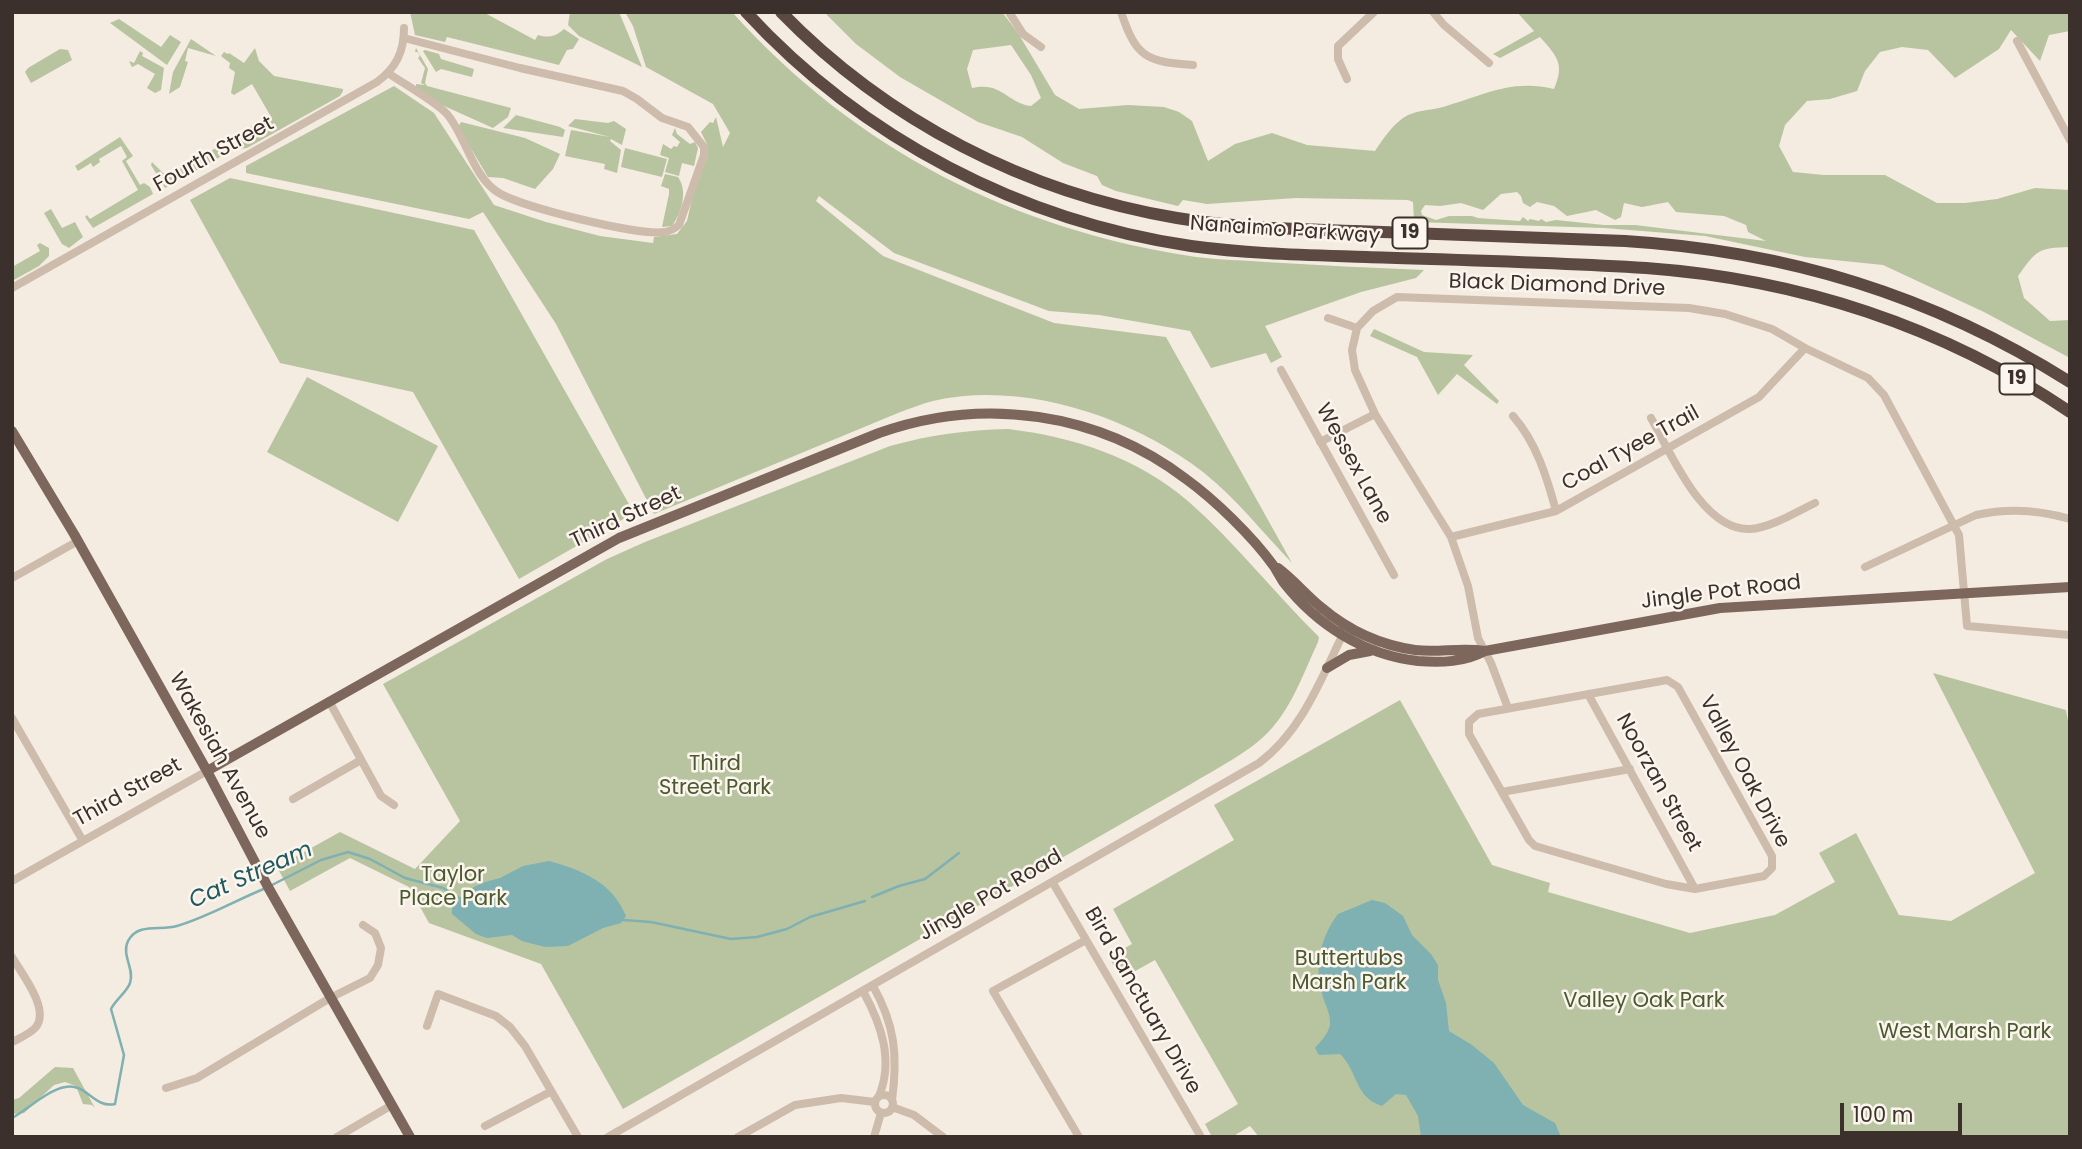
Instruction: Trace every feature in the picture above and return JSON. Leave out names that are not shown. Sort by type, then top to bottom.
[{"type":"highway","name":"Nanaimo Parkway","points":[[746,12],[816,79],[890,134],[984,185],[1070,218],[1145,238],[1221,249],[1646,268],[1752,281],[1834,301],[1921,331],[2003,371],[2070,412]]},
{"type":"highway","name":"Nanaimo Parkway","points":[[780,12],[852,76],[921,124],[1003,166],[1097,200],[1158,215],[1225,225],[1616,241],[1684,246],[1754,256],[1851,280],[1913,301],[2003,342],[2070,382]]},
{"type":"main road","name":"Third Street","points":[[207,771],[619,538],[879,433],[948,416],[994,413],[1038,416],[1083,426],[1128,443],[1163,462],[1199,488],[1272,564],[1289,576],[1344,631]]},
{"type":"main road","name":"Wakesiah Avenue","points":[[12,431],[78,541],[330,998],[410,1137]]},
{"type":"main road","name":"Jingle Pot Road","points":[[1344,631],[1373,650],[1430,662],[1470,659],[1485,651],[1720,608],[2070,587]]},
{"type":"main road","name":"Jingle Pot Road","points":[[1344,631],[1407,649],[1436,651],[1468,648],[1485,651]]},
{"type":"main road","points":[[1326,668],[1349,655],[1373,650]]},
{"type":"street","points":[[1009,12],[1023,34],[1041,47]]},
{"type":"street","points":[[1121,12],[1135,45],[1144,54],[1170,63],[1193,65]]},
{"type":"street","points":[[1347,79],[1338,59],[1338,47],[1374,12]]},
{"type":"street","points":[[1433,12],[1444,25],[1489,63]]},
{"type":"street","points":[[404,28],[400,55],[388,74],[446,113],[478,171],[497,192],[577,218],[631,229],[666,232],[679,225],[704,155],[704,147],[688,127],[662,118],[623,91],[404,38]]},
{"type":"street","points":[[2017,41],[2070,140]]},
{"type":"street","name":"Fourth Street","points":[[12,288],[349,99],[388,74]]},
{"type":"street","name":"Black Diamond Drive","points":[[1357,328],[1373,311],[1397,297],[1689,309],[1725,314],[1772,329],[1868,379],[1884,395],[1954,525],[1961,545],[1965,593]]},
{"type":"street","points":[[1328,318],[1357,328],[1352,350],[1355,370],[1375,414],[1451,537],[1468,586],[1478,638],[1508,709]]},
{"type":"street","name":"Coal Tyee Trail","points":[[1451,537],[1556,511],[1759,397],[1805,348]]},
{"type":"street","name":"Wessex Lane","points":[[1281,370],[1394,575]]},
{"type":"street","points":[[1320,442],[1375,414]]},
{"type":"street","points":[[1513,416],[1531,442],[1548,480],[1556,511]]},
{"type":"street","points":[[1651,418],[1689,487],[1717,519],[1750,529],[1770,524],[1815,503]]},
{"type":"street","points":[[1865,566],[1976,515],[2009,510],[2070,519]]},
{"type":"street","points":[[12,578],[78,541]]},
{"type":"street","points":[[1965,593],[1967,626],[2070,635]]},
{"type":"street","name":"Jingle Pot Road","points":[[607,1137],[1053,883],[1269,756],[1294,729],[1344,631]]},
{"type":"street","name":"Valley Oak Drive","points":[[1667,680],[1675,684],[1772,856],[1772,867],[1764,876],[1695,889],[1666,884],[1535,846],[1529,840],[1469,734],[1469,722],[1478,714],[1508,709],[1667,680]]},
{"type":"street","name":"Noorzan Street","points":[[1588,694],[1695,889]]},
{"type":"street","points":[[329,701],[382,796],[394,805]]},
{"type":"street","points":[[12,718],[83,841]]},
{"type":"street","points":[[293,799],[361,760]]},
{"type":"street","points":[[1502,792],[1630,769]]},
{"type":"street","name":"Third Street","points":[[12,881],[207,771]]},
{"type":"street","name":"Bird Sanctuary Drive","points":[[1053,883],[1201,1137]]},
{"type":"street","points":[[166,1088],[197,1078],[330,998],[370,978],[378,965],[381,948],[375,933],[363,925]]},
{"type":"street","points":[[1079,1137],[993,991],[1086,940]]},
{"type":"street","points":[[12,957],[39,1005],[40,1018],[33,1030],[12,1042]]},
{"type":"street","points":[[863,991],[876,1016],[883,1039],[885,1081],[875,1107],[881,1113],[887,1113],[892,1104],[895,1057],[891,1026],[873,986]]},
{"type":"street","points":[[427,1027],[438,994],[496,1016],[510,1027],[525,1046],[578,1137]]},
{"type":"street","points":[[485,1126],[550,1092]]},
{"type":"street","points":[[738,1137],[795,1105],[841,1098],[877,1099],[885,1095],[892,1104],[914,1115],[943,1137]]},
{"type":"street","points":[[337,1137],[392,1105]]},
{"type":"street","points":[[874,1137],[881,1113]]},
{"type":"green space","points":[[410,12],[483,12],[535,40],[538,35],[552,36],[564,29],[579,39],[573,49],[567,50],[559,65],[447,37],[445,42],[415,35]]},
{"type":"green space","points":[[570,12],[619,12],[642,67],[579,36],[568,25]]},
{"type":"green space","points":[[625,12],[732,12],[780,61],[831,105],[885,143],[942,176],[1002,204],[1064,227],[1129,244],[1196,257],[1424,270],[1416,278],[1361,292],[1265,326],[1282,357],[1271,363],[1266,353],[1211,368],[1190,331],[1099,315],[1049,311],[894,253],[819,196],[816,201],[883,256],[1054,323],[1166,337],[1292,563],[1227,493],[1175,452],[1110,420],[1075,408],[1003,396],[968,396],[920,405],[654,514],[556,324],[483,212],[469,219],[246,173],[246,166],[394,86],[434,113],[494,205],[600,236],[653,243],[654,237],[677,234],[687,221],[708,154],[701,132],[710,122],[713,123],[716,117],[723,147],[730,133],[713,104],[646,67],[633,26]]},
{"type":"green space","points":[[824,12],[1002,12],[1018,33],[1055,95],[1079,109],[1128,105],[1164,107],[1179,112],[1192,121],[1208,161],[1235,144],[1272,133],[1307,145],[1375,151],[1393,126],[1412,114],[1509,87],[1538,86],[1554,89],[1559,73],[1558,61],[1540,37],[1500,58],[1493,54],[1534,31],[1517,12],[2070,12],[2070,31],[2049,35],[2040,61],[2011,30],[1999,49],[1955,78],[1928,50],[1902,47],[1880,52],[1865,71],[1857,91],[1830,99],[1807,101],[1785,125],[1779,146],[1793,172],[1885,175],[1937,203],[1997,199],[2035,188],[2070,190],[2070,247],[2039,252],[2018,276],[2024,298],[2050,321],[2070,320],[2070,358],[1984,312],[1883,265],[1805,257],[1705,236],[1604,228],[1414,222],[1413,202],[1408,200],[1296,198],[1207,204],[1183,200],[1178,206],[1116,191],[1102,185],[1097,176],[1063,163],[1022,137],[978,122],[900,77],[856,44]],"holes":[[[1011,45],[1031,75],[1041,98],[1031,106],[990,87],[972,88],[967,69],[973,50]],[[1517,192],[1523,203],[1530,207],[1537,202],[1554,206],[1567,216],[1596,210],[1615,220],[1621,217],[1624,203],[1642,207],[1668,202],[1676,212],[1724,216],[1746,225],[1748,232],[1766,241],[1635,225],[1556,220],[1546,222],[1541,219],[1528,221],[1523,217],[1520,221],[1472,216],[1449,216],[1436,220],[1422,215],[1421,211],[1425,205],[1461,203],[1483,210],[1501,194]]]},
{"type":"green space","points":[[119,19],[161,47],[170,35],[181,42],[167,65],[110,23]]},
{"type":"green space","points":[[191,39],[216,56],[188,48],[185,61],[188,62],[180,87],[169,94],[173,72]]},
{"type":"green space","points":[[255,48],[259,61],[274,76],[343,91],[340,96],[247,148],[239,149],[234,141],[235,136],[270,115],[252,84],[234,95],[231,93],[235,72],[229,68],[230,63],[221,56],[224,52],[229,53],[244,63]]},
{"type":"green space","points":[[416,48],[428,69],[425,83],[427,86],[511,108],[508,117],[493,128],[442,105],[416,89],[416,84],[425,85],[421,83],[425,68],[418,58],[418,52],[415,52]]},
{"type":"green space","points":[[60,49],[68,50],[72,60],[31,83],[25,72],[28,68]]},
{"type":"green space","points":[[140,51],[142,56],[164,68],[161,90],[155,93],[147,88],[155,74],[138,64],[132,67],[129,61],[134,63]]},
{"type":"green space","points":[[423,51],[439,54],[441,59],[474,69],[472,77],[441,69],[436,72]]},
{"type":"green space","points":[[516,115],[560,127],[565,130],[563,137],[503,128]]},
{"type":"green space","points":[[575,119],[608,123],[614,121],[626,129],[622,145],[611,139],[610,141],[621,150],[617,173],[604,169],[605,164],[565,156],[571,130],[610,137],[568,126]]},
{"type":"green space","points":[[461,122],[525,138],[560,154],[553,169],[535,189],[503,178],[488,177],[458,127]]},
{"type":"green space","points":[[675,128],[677,134],[690,144],[695,142],[698,148],[694,166],[682,163],[679,176],[665,172],[669,158],[660,155],[663,144],[671,149],[677,147],[680,142],[672,135]]},
{"type":"green space","points":[[120,137],[133,156],[126,161],[140,185],[144,183],[150,187],[153,194],[93,228],[85,217],[87,215],[90,219],[138,190],[122,161],[127,157],[121,146],[99,159],[100,162],[93,167],[91,163],[78,171],[75,166]]},
{"type":"green space","points":[[221,145],[227,152],[226,156],[165,188],[151,165],[152,162],[163,173],[173,173]]},
{"type":"green space","points":[[625,148],[667,159],[662,177],[621,167]]},
{"type":"green space","points":[[665,174],[678,177],[683,195],[679,214],[672,226],[662,227],[669,194],[669,189],[661,186]]},
{"type":"green space","points":[[230,178],[474,230],[634,513],[519,579],[413,392],[280,363],[190,200]]},
{"type":"green space","points":[[51,209],[62,228],[75,222],[83,237],[69,248],[62,244],[44,213]]},
{"type":"green space","points":[[40,243],[49,248],[49,256],[39,266],[12,281],[12,267],[40,251],[37,245]]},
{"type":"green space","points":[[1374,329],[1424,352],[1473,355],[1464,365],[1499,401],[1497,404],[1457,374],[1438,395],[1417,357],[1370,336]]},
{"type":"green space","points":[[307,377],[438,446],[398,522],[267,452]]},
{"type":"green space","name":"Third Street Park","points":[[1008,429],[1057,437],[1104,452],[1126,461],[1169,486],[1223,534],[1319,637],[1286,709],[1264,737],[1191,784],[623,1109],[541,964],[429,923],[409,887],[350,858],[290,891],[277,867],[340,832],[415,869],[460,821],[383,684],[607,559],[645,542],[890,446],[948,434]]},
{"type":"green space","points":[[1933,673],[2066,710],[2070,732],[2070,1137],[1259,1137],[1250,1126],[1232,1137],[1212,1137],[1205,1124],[1238,1104],[1155,960],[1121,979],[1109,957],[1132,944],[1113,909],[1234,840],[1214,805],[1400,700],[1492,865],[1550,883],[1548,892],[1690,933],[1775,915],[1835,882],[1819,853],[1856,833],[1899,915],[1951,921],[2035,873]]},
{"type":"green space","points":[[55,1067],[73,1068],[95,1108],[83,1104],[76,1086],[65,1082],[54,1085],[24,1113],[12,1114],[12,1100],[19,1098]]},
{"type":"water","points":[[549,861],[584,873],[604,886],[613,894],[626,916],[621,923],[603,928],[568,946],[545,947],[522,941],[512,935],[487,938],[476,934],[452,914],[452,907],[474,887],[523,866]]},
{"type":"water","points":[[1372,900],[1385,903],[1403,916],[1412,935],[1438,965],[1438,980],[1446,1003],[1449,1031],[1494,1063],[1523,1105],[1555,1123],[1561,1137],[1421,1137],[1418,1116],[1406,1095],[1396,1094],[1382,1106],[1373,1102],[1361,1090],[1340,1054],[1319,1055],[1315,1048],[1330,1025],[1319,972],[1323,941],[1338,914]]},
{"type":"waterway","name":"Cat Stream","points":[[272,885],[321,860],[348,852],[370,859],[405,878],[443,888],[461,899]]},
{"type":"waterway","name":"Cat Stream","points":[[872,897],[925,879],[959,853]]},
{"type":"waterway","name":"Cat Stream","points":[[12,1118],[58,1089],[72,1086],[101,1103],[115,1104],[124,1055],[111,1009],[130,983],[131,972],[126,946],[132,935],[144,929],[171,927],[188,922],[266,888]]},
{"type":"waterway","name":"Cat Stream","points":[[623,920],[651,922],[731,939],[757,937],[787,929],[810,917],[865,901]]},
{"type":"park label","name":"Taylor Place Park","points":[[453,888]]},
{"type":"park label","name":"Buttertubs Marsh Park","points":[[1349,972]]},
{"type":"park label","name":"Valley Oak Park","points":[[1644,1002]]},
{"type":"park label","name":"West Marsh Park","points":[[1965,1033]]}]
